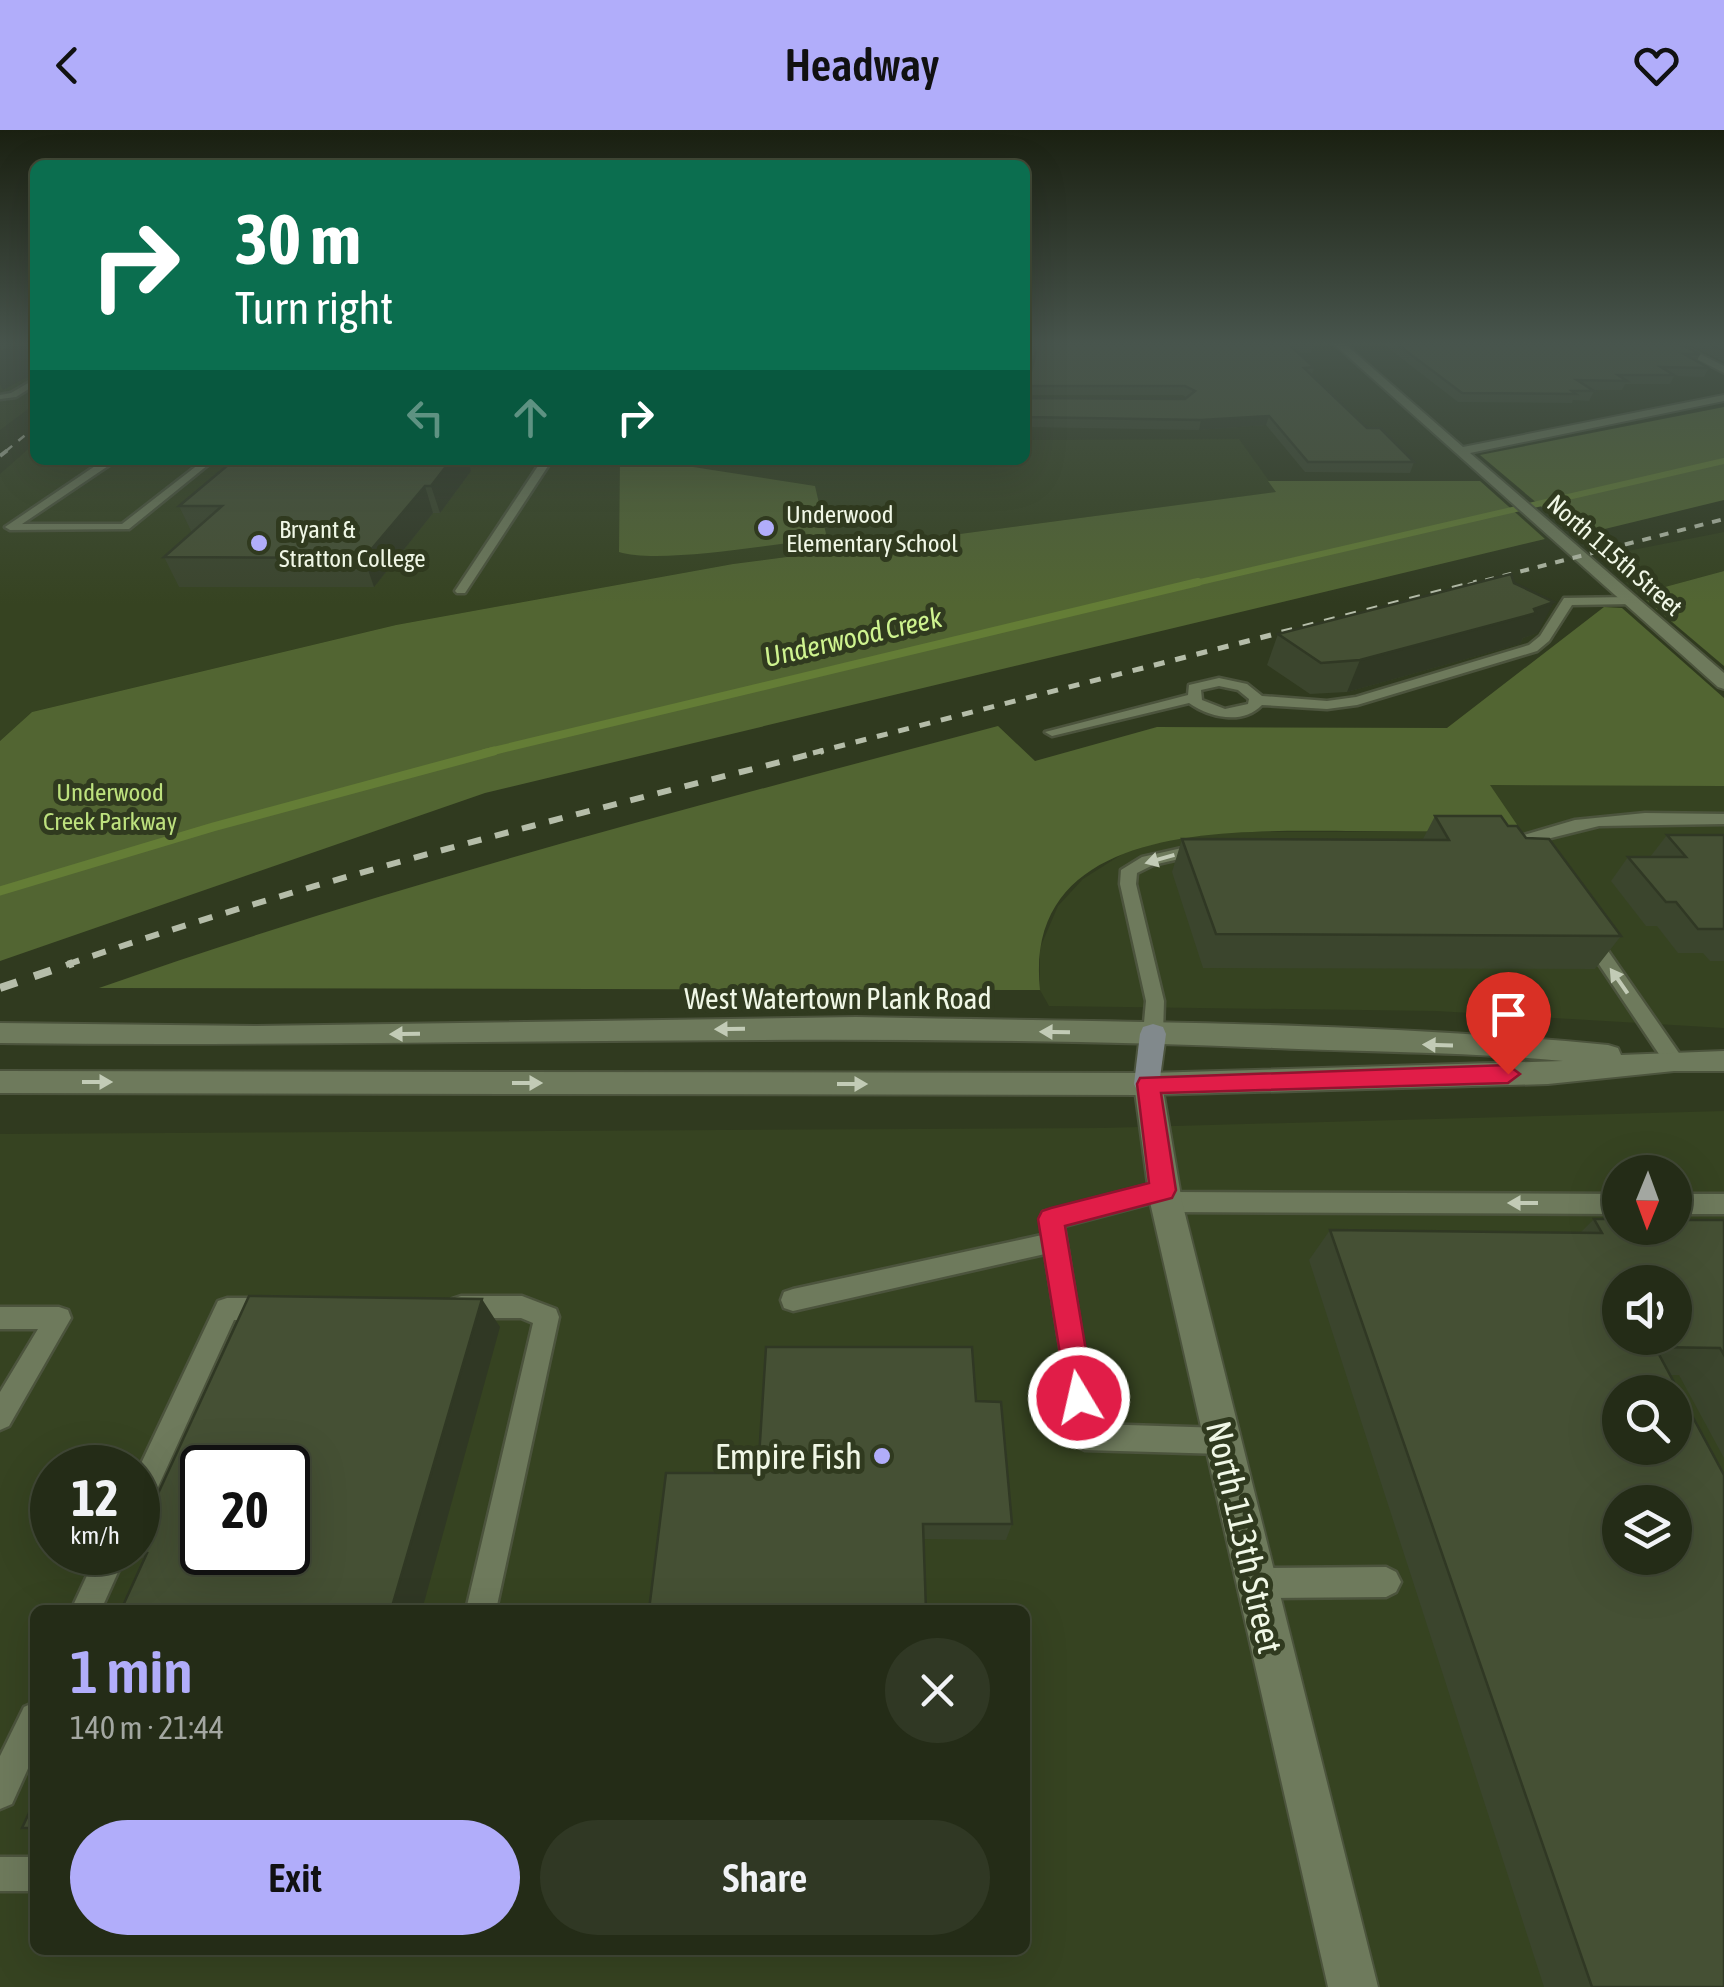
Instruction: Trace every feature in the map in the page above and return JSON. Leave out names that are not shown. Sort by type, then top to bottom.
[{"type":"main road","points":[[1148,1084],[1153,1034]]},
{"type":"street","name":"North 115th Street","points":[[1437,431],[1724,683]]},
{"type":"street","points":[[1460,451],[1561,431]]},
{"type":"street","name":"West Watertown Plank Road","points":[[0,1033],[256,1036],[856,1027],[1545,1049],[1674,1061],[1724,1061]]},
{"type":"street","name":"West Watertown Plank Road","points":[[0,1082],[1148,1084],[1548,1073],[1674,1061]]},
{"type":"street","name":"North 113th Street","points":[[1148,1084],[1164,1196],[1353,1987]]},
{"type":"lane","points":[[102,465],[10,527],[125,527],[203,465]]},
{"type":"lane","points":[[461,591],[544,465]]},
{"type":"lane","points":[[1193,698],[1194,688],[1219,682],[1242,687],[1256,700],[1327,705],[1357,702],[1533,648],[1545,638],[1568,600],[1630,600]]},
{"type":"lane","points":[[1193,698],[1209,710],[1228,714],[1252,709],[1256,700]]},
{"type":"lane","points":[[1052,732],[1193,698]]},
{"type":"lane","points":[[1503,840],[1528,848],[1569,823],[1604,817],[1724,818]]},
{"type":"lane","points":[[1153,1034],[1155,1001],[1128,884],[1129,870],[1148,861],[1217,846]]},
{"type":"lane","points":[[1577,919],[1674,1061]]},
{"type":"lane","points":[[1222,1442],[1085,1438],[1051,1219],[1164,1196],[1602,1204]]},
{"type":"lane","points":[[1692,1204],[1724,1204]]},
{"type":"lane","points":[[793,1300],[1055,1242]]},
{"type":"lane","points":[[444,1307],[522,1306],[547,1317],[482,1605]]},
{"type":"lane","points":[[160,1453],[227,1309],[286,1308]]},
{"type":"lane","points":[[0,1318],[58,1318],[0,1417]]},
{"type":"lane","points":[[88,1605],[102,1575]]},
{"type":"lane","points":[[1256,1583],[1386,1582]]},
{"type":"lane","points":[[0,1792],[30,1729]]},
{"type":"lane","points":[[0,1874],[30,1874]]},
{"type":"shaded area","name":"Bryant & Stratton College","points":[[1239,439],[1277,492],[733,564],[396,625],[32,712],[0,741],[0,474],[30,447],[30,465],[1030,465],[1030,440]]},
{"type":"shaded area","points":[[1724,532],[1724,571],[1639,594],[1597,557]]},
{"type":"shaded area","points":[[1488,785],[1724,786],[1724,1028],[1436,1011],[1049,1006],[1040,990],[1040,948],[1058,906],[1083,879],[1124,853],[1172,838],[1212,832],[1521,832]]},
{"type":"shaded area","points":[[1724,1111],[1724,1987],[0,1987],[0,1134],[1103,1128]]},
{"type":"green space","points":[[1604,431],[1724,431],[1724,500],[1576,536],[1480,455]]},
{"type":"green space","points":[[620,465],[680,465],[815,486],[827,538],[690,555],[619,552]]},
{"type":"green space","name":"Underwood Creek Parkway","points":[[1268,481],[1480,481],[1545,539],[485,793],[0,961],[0,741],[32,712],[396,625],[733,564],[1276,492]]},
{"type":"green space","points":[[1724,571],[1724,666],[1639,594]]},
{"type":"green space","points":[[1604,607],[1622,608],[1724,698],[1724,786],[1490,785],[1522,832],[1249,832],[1196,836],[1145,847],[1100,865],[1065,893],[1043,934],[1040,990],[99,988],[433,880],[998,726],[1035,761],[1157,727],[1447,728]]},
{"type":"building","points":[[1281,431],[1383,431],[1414,462],[1308,462]]},
{"type":"building","points":[[228,465],[447,465],[364,558],[164,557],[222,506],[179,506]]},
{"type":"building","points":[[1511,574],[1514,583],[1554,602],[1534,609],[1536,613],[1360,660],[1321,663],[1278,634]]},
{"type":"building","points":[[1435,816],[1501,816],[1508,826],[1517,826],[1526,838],[1549,839],[1621,936],[1216,934],[1182,839],[1449,840]]},
{"type":"building","points":[[1667,835],[1724,835],[1724,929],[1698,929],[1676,902],[1666,902],[1628,857],[1686,857]]},
{"type":"building","points":[[1692,1220],[1724,1220],[1724,1355],[1720,1348],[1692,1348],[1692,1265],[1602,1265],[1602,1355],[1659,1355],[1670,1375],[1602,1375],[1602,1465],[1692,1465],[1692,1416],[1724,1475],[1724,1987],[1592,1987],[1330,1230],[1602,1233],[1602,1245],[1692,1245]]},
{"type":"building","points":[[249,1296],[482,1299],[392,1605],[123,1605],[137,1575],[160,1575],[160,1489],[180,1446],[180,1575],[310,1575],[310,1445],[180,1445]]},
{"type":"building","name":"Empire Fish","points":[[766,1347],[972,1347],[976,1401],[1001,1402],[1012,1524],[923,1524],[926,1605],[650,1605],[666,1473],[758,1473]]},
{"type":"building","points":[[30,1811],[30,1828],[22,1828]]},
{"type":"waterway","name":"Underwood Creek","points":[[1187,585],[1724,461]]},
{"type":"waterway","name":"Underwood Creek","points":[[485,753],[1198,582]]},
{"type":"waterway","name":"Underwood Creek","points":[[0,891],[213,827],[494,751]]},
{"type":"railway","points":[[6,451],[30,431]]},
{"type":"railway","points":[[0,456],[9,449]]},
{"type":"railway","points":[[1468,585],[1724,519]]},
{"type":"railway","points":[[813,753],[1477,582]]},
{"type":"railway","points":[[66,965],[348,877],[823,751]]},
{"type":"railway","points":[[0,988],[73,963]]},
{"type":"place","name":"Underwood Elementary School","points":[[766,528]]},
{"type":"place","name":"Bryant & Stratton College","points":[[259,543]]},
{"type":"place","name":"Empire Fish","points":[[882,1456]]},
{"type":"route","points":[[1079,1398],[1051,1219],[1163,1190],[1148,1084],[1508,1074]]}]
